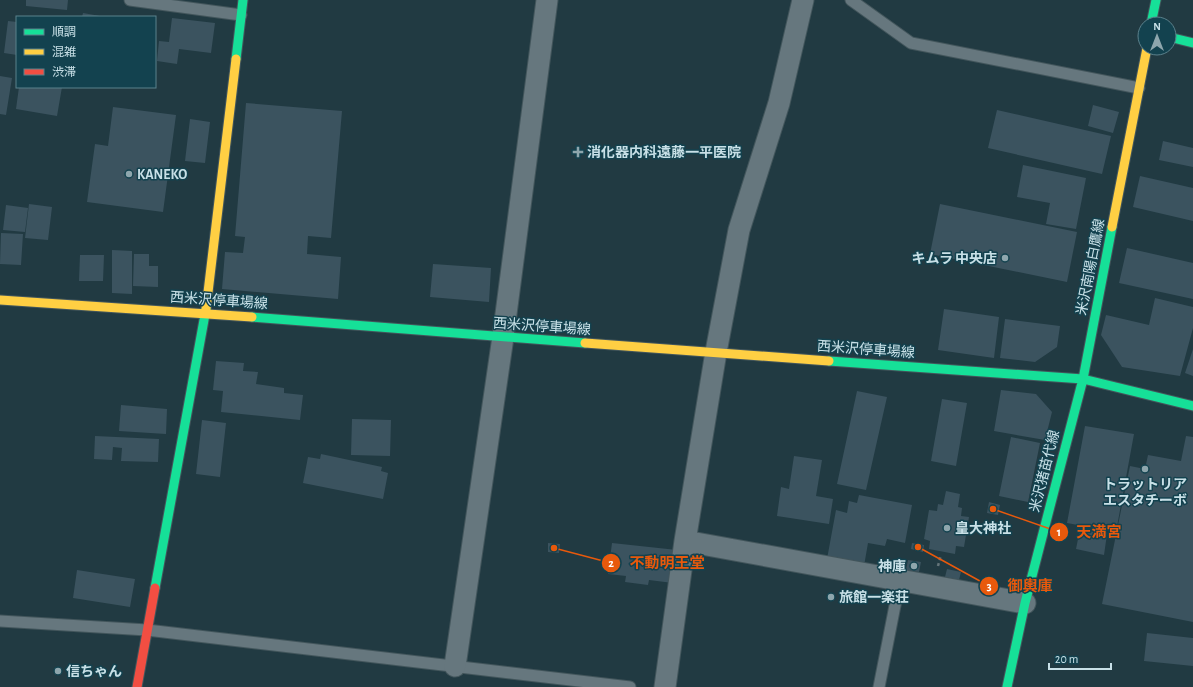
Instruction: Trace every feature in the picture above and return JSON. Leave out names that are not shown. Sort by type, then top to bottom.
[{"type":"main road","points":[[137,687],[205,313],[244,0]]},
{"type":"main road","points":[[1153,16],[1156,0]]},
{"type":"main road","points":[[1177,39],[1193,43]]},
{"type":"main road","name":"米沢南陽白鷹線","points":[[1083,379],[1145,56]]},
{"type":"main road","name":"西米沢停車場線","points":[[0,300],[205,313],[503,337],[1083,379]]},
{"type":"main road","points":[[1083,379],[1193,406]]},
{"type":"main road","name":"米沢猪苗代線","points":[[1007,687],[1025,603],[1083,379]]},
{"type":"street","points":[[456,666],[503,337],[546,0]]},
{"type":"street","points":[[665,687],[685,541],[716,352],[739,230],[779,103],[803,0]]},
{"type":"street","points":[[685,541],[1025,603]]},
{"type":"lane","points":[[130,0],[241,15]]},
{"type":"lane","points":[[851,0],[911,43],[1139,88]]},
{"type":"lane","points":[[879,687],[900,580]]},
{"type":"lane","points":[[0,621],[147,630],[630,687]]},
{"type":"building","points":[[26,0],[68,0],[67,10],[26,6]]},
{"type":"building","points":[[83,13],[100,16],[82,16]]},
{"type":"building","points":[[172,18],[215,23],[211,53],[179,49],[177,64],[157,61],[159,41],[169,42]]},
{"type":"building","points":[[8,21],[16,22],[16,55],[4,53]]},
{"type":"building","points":[[0,76],[12,78],[6,115],[0,114]]},
{"type":"building","points":[[19,88],[62,88],[57,116],[16,109]]},
{"type":"building","points":[[246,103],[342,111],[331,238],[308,236],[307,254],[341,257],[338,299],[222,289],[225,252],[243,253],[245,237],[235,236]]},
{"type":"building","points":[[1093,105],[1119,112],[1113,133],[1088,126]]},
{"type":"building","name":"KANEKO","points":[[113,107],[176,115],[163,212],[87,202],[95,144],[108,146]]},
{"type":"building","points":[[997,110],[1111,136],[1102,174],[988,148]]},
{"type":"building","points":[[190,119],[210,122],[205,163],[185,161]]},
{"type":"building","points":[[1163,141],[1193,148],[1193,167],[1159,160]]},
{"type":"building","points":[[1023,165],[1086,178],[1076,229],[1046,224],[1050,203],[1017,197]]},
{"type":"building","points":[[1140,176],[1193,188],[1193,221],[1133,207]]},
{"type":"building","points":[[29,204],[52,207],[48,240],[25,238]]},
{"type":"building","points":[[940,204],[1077,232],[1067,282],[930,254]]},
{"type":"building","points":[[6,205],[28,208],[25,232],[3,230]]},
{"type":"building","points":[[1,233],[23,234],[21,265],[0,264]]},
{"type":"building","points":[[1127,248],[1193,263],[1193,299],[1119,283]]},
{"type":"building","points":[[112,250],[132,251],[132,294],[112,293]]},
{"type":"building","points":[[134,254],[149,254],[149,266],[158,266],[158,287],[133,286]]},
{"type":"building","points":[[80,255],[104,255],[103,281],[79,281]]},
{"type":"building","points":[[433,264],[491,268],[489,302],[430,297]]},
{"type":"building","points":[[1155,298],[1193,307],[1193,328],[1180,376],[1122,367],[1101,335],[1106,315],[1149,325]]},
{"type":"building","points":[[944,309],[999,317],[994,358],[938,350]]},
{"type":"building","points":[[1005,319],[1060,326],[1057,347],[1035,362],[1000,358]]},
{"type":"building","points":[[1193,349],[1193,376],[1185,373]]},
{"type":"building","points":[[216,361],[244,363],[243,371],[258,372],[256,384],[284,388],[284,393],[303,395],[300,420],[221,412],[223,391],[213,390]]},
{"type":"building","points":[[1001,390],[1036,394],[1052,412],[1045,440],[994,431]]},
{"type":"building","points":[[857,391],[887,397],[866,490],[837,484]]},
{"type":"building","points":[[942,399],[967,403],[956,466],[931,461]]},
{"type":"building","points":[[121,405],[167,409],[166,434],[119,431]]},
{"type":"building","points":[[352,419],[391,420],[390,456],[351,455]]},
{"type":"building","points":[[202,420],[226,423],[220,477],[196,474]]},
{"type":"building","points":[[1085,426],[1134,434],[1116,532],[1067,523]]},
{"type":"building","points":[[95,436],[159,439],[158,462],[121,461],[122,448],[113,447],[112,460],[94,459]]},
{"type":"building","points":[[1186,436],[1193,437],[1193,622],[1102,604],[1130,466],[1145,469],[1148,455],[1181,461]]},
{"type":"building","points":[[1011,437],[1040,443],[1028,502],[999,496]]},
{"type":"building","points":[[321,454],[382,467],[381,471],[388,473],[383,499],[303,483],[308,457],[320,459]]},
{"type":"building","points":[[794,456],[822,460],[816,496],[833,499],[829,524],[777,516],[781,487],[789,489]]},
{"type":"building","name":"皇大神社","points":[[946,491],[960,494],[958,507],[962,508],[961,516],[969,517],[964,547],[956,546],[955,554],[929,549],[930,541],[924,539],[929,510],[937,511],[938,504],[943,505]]},
{"type":"building","points":[[859,495],[912,505],[905,543],[887,539],[885,546],[868,543],[864,566],[827,559],[836,510],[847,513],[849,501],[857,503]]},
{"type":"building","points":[[989,502],[1000,505],[998,515],[987,513]]},
{"type":"building","points":[[1080,529],[1107,534],[1104,555],[1076,549]]},
{"type":"building","points":[[548,543],[560,544],[559,553],[548,552]]},
{"type":"building","points":[[612,543],[677,550],[673,583],[649,580],[648,585],[625,582],[626,576],[608,574]]},
{"type":"building","points":[[912,543],[924,545],[923,552],[911,549]]},
{"type":"building","name":"神庫","points":[[908,560],[921,562],[919,572],[906,570]]},
{"type":"building","points":[[947,569],[961,572],[959,580],[945,577]]},
{"type":"building","points":[[77,570],[135,579],[130,607],[73,598]]},
{"type":"building","points":[[1147,633],[1193,638],[1193,666],[1144,661]]},
{"type":"traffic: fast","points":[[236,59],[243,0]]},
{"type":"traffic: fast","points":[[1153,16],[1156,0]]},
{"type":"traffic: fast","points":[[1177,39],[1193,43]]},
{"type":"traffic: fast","points":[[1007,687],[1025,603],[1083,379],[1112,227]]},
{"type":"traffic: fast","points":[[155,588],[206,309]]},
{"type":"traffic: fast","points":[[252,317],[585,343]]},
{"type":"traffic: fast","points":[[829,361],[1083,379]]},
{"type":"traffic: fast","points":[[1083,379],[1193,406]]},
{"type":"traffic: slow","points":[[1112,227],[1145,56]]},
{"type":"traffic: slow","points":[[206,309],[236,59]]},
{"type":"traffic: slow","points":[[0,300],[252,317]]},
{"type":"traffic: slow","points":[[585,343],[829,361]]},
{"type":"traffic: jam","points":[[137,687],[155,588]]},
{"type":"place","name":"消化器内科遠藤一平医院","points":[[578,152]]},
{"type":"place","name":"KANEKO","points":[[129,174]]},
{"type":"place","name":"キムラ 中央店","points":[[1005,258]]},
{"type":"place","name":"トラットリア エスタチーボ","points":[[1145,469]]},
{"type":"place","name":"天満宮","points":[[993,509]]},
{"type":"place","name":"皇大神社","points":[[947,528]]},
{"type":"place","name":"御輿庫","points":[[918,547]]},
{"type":"place","name":"不動明王堂","points":[[554,548]]},
{"type":"place","name":"神庫","points":[[914,566]]},
{"type":"place","name":"旅館一楽荘","points":[[831,597]]},
{"type":"place","name":"信ちゃん","points":[[58,671]]}]
